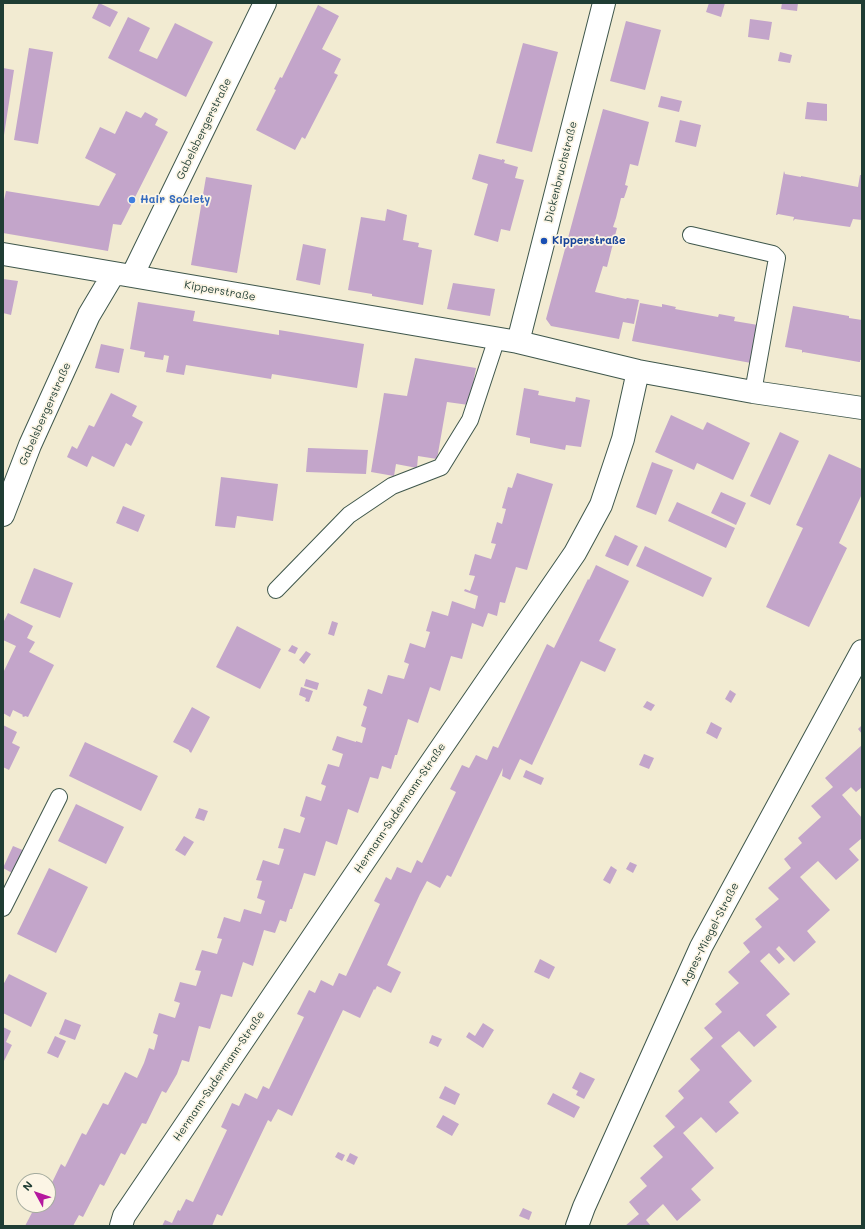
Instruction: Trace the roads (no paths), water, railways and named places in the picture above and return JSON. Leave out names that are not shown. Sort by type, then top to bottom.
[{"type":"street","name":"Gabelsbergerstraße","points":[[3,515],[30,445],[89,315],[123,275],[265,3]]},
{"type":"street","name":"Dickenbruchstraße","points":[[518,342],[604,3]]},
{"type":"street","name":"Kipperstraße","points":[[3,254],[497,338],[638,371],[753,392],[862,408]]},
{"type":"street","name":"Hermann-Sudermann-Straße","points":[[121,1226],[124,1216],[413,789],[575,553],[601,505],[623,439],[638,371]]},
{"type":"street","name":"Agnes-Miegel-Straße","points":[[577,1226],[584,1207],[701,947],[862,651]]},
{"type":"lane","points":[[692,235],[773,254],[777,258],[753,392]]},
{"type":"lane","points":[[276,590],[349,515],[392,486],[441,467],[470,420],[497,338]]},
{"type":"lane","points":[[3,908],[59,797]]},
{"type":"place","name":"Hair Society","points":[[132,200]]},
{"type":"place","name":"Kipperstraße","points":[[544,241]]}]
